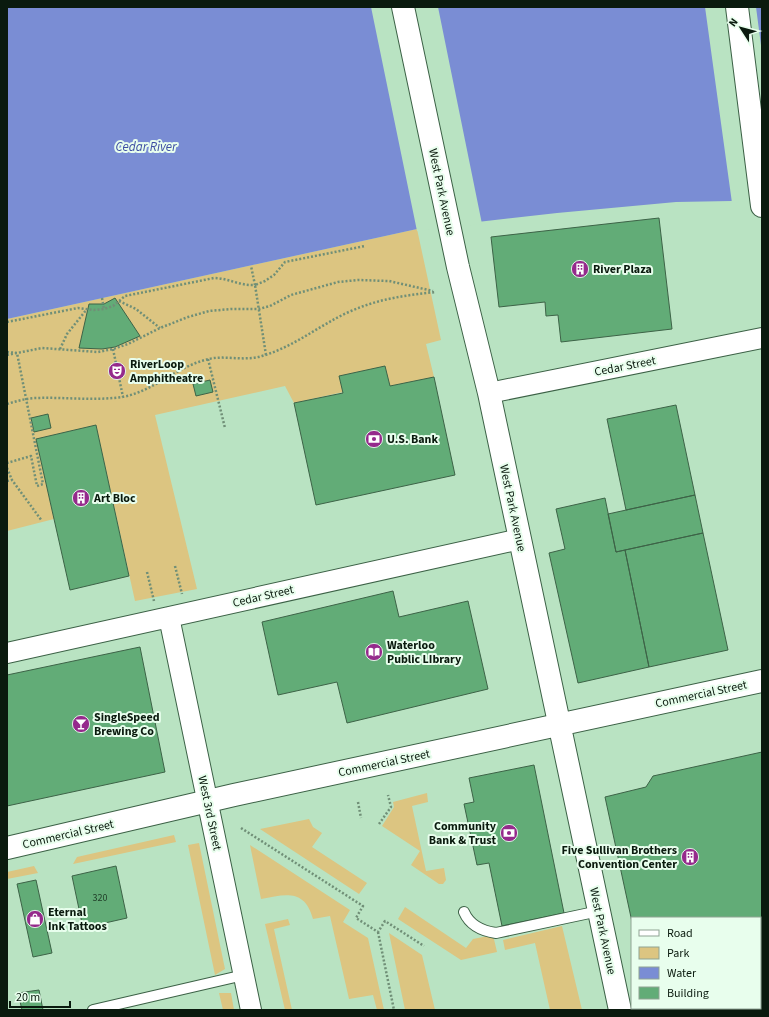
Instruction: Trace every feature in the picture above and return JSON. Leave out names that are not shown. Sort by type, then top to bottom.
[{"type":"street","name":"West Park Avenue","points":[[403,7],[458,266],[520,539],[620,1010]]},
{"type":"street","points":[[737,7],[762,206]]},
{"type":"street","name":"Cedar Street","points":[[488,393],[762,338]]},
{"type":"street","name":"Cedar Street","points":[[7,653],[520,539]]},
{"type":"street","name":"West 3rd Street","points":[[169,617],[251,1010]]},
{"type":"street","name":"Commercial Street","points":[[7,848],[208,801],[762,681]]},
{"type":"lane","points":[[464,912],[467,919],[478,928],[483,931],[496,933],[599,912]]},
{"type":"lane","points":[[93,1010],[244,975]]},
{"type":"path","points":[[7,322],[78,308],[104,309],[125,296],[214,278],[224,278],[234,283],[255,285],[274,275],[285,262],[365,246]]},
{"type":"path","points":[[251,266],[266,355]]},
{"type":"path","points":[[7,355],[42,348],[98,352],[113,349],[128,344],[188,316],[209,311],[259,309],[270,306],[291,295],[314,288],[358,280],[389,281],[436,292],[404,295],[352,310],[282,350],[266,355],[241,359],[227,357],[208,359],[194,363],[154,386],[122,397],[25,400],[7,404]]},
{"type":"path","points":[[102,298],[104,309]]},
{"type":"path","points":[[119,301],[136,309],[160,328]]},
{"type":"path","points":[[60,349],[67,334],[87,309]]},
{"type":"path","points":[[113,349],[122,397]]},
{"type":"path","points":[[7,352],[17,353]]},
{"type":"path","points":[[7,463],[30,456],[37,486],[43,484],[25,400],[17,353]]},
{"type":"path","points":[[208,359],[224,428]]},
{"type":"path","points":[[7,468],[12,480],[42,521]]},
{"type":"path","points":[[7,481],[12,480]]},
{"type":"path","points":[[175,566],[182,597]]},
{"type":"path","points":[[147,572],[154,603]]},
{"type":"path","points":[[379,824],[391,807],[388,795]]},
{"type":"path","points":[[358,802],[362,818]]},
{"type":"path","points":[[241,828],[363,906],[356,918],[378,932]]},
{"type":"path","points":[[394,1010],[378,932],[385,921],[424,946]]},
{"type":"green space","points":[[417,229],[441,340],[426,344],[434,377],[390,386],[385,366],[339,376],[343,392],[294,403],[285,386],[155,415],[197,589],[135,601],[96,425],[36,439],[54,519],[7,531],[7,319]]},
{"type":"green space","points":[[427,793],[428,802],[412,806],[426,871],[444,868],[446,880],[443,884],[439,884],[411,865],[420,851],[382,826],[394,807],[393,802]]},
{"type":"green space","points":[[309,819],[313,827],[322,833],[312,847],[367,883],[359,894],[260,829]]},
{"type":"green space","points":[[174,835],[176,842],[73,864],[77,857]]},
{"type":"green space","points":[[199,843],[225,969],[215,975],[188,845]]},
{"type":"green space","points":[[250,845],[350,910],[343,922],[368,938],[384,1010],[377,1010],[373,995],[349,999],[330,916],[313,919],[305,903],[300,898],[293,896],[286,895],[261,899]]},
{"type":"green space","points":[[34,866],[38,873],[7,879],[7,872]]},
{"type":"green space","points":[[405,907],[466,948],[473,939],[493,935],[497,952],[461,960],[398,919]]},
{"type":"green space","points":[[288,919],[290,925],[274,929],[292,1010],[285,1010],[265,924]]},
{"type":"green space","points":[[562,926],[582,1010],[550,1010],[535,943],[505,950],[503,940]]},
{"type":"green space","points":[[389,933],[422,955],[435,1010],[405,1010]]},
{"type":"green space","points":[[219,993],[231,993],[234,1010],[223,1010]]},
{"type":"water","name":"Cedar River","points":[[7,7],[762,7],[762,196],[731,201],[676,202],[557,213],[417,229],[7,319]]},
{"type":"pier","points":[[371,7],[438,7],[482,224],[417,231]]},
{"type":"pier","points":[[705,7],[756,7],[762,53],[762,198],[732,203]]},
{"type":"building","name":"River Plaza","points":[[659,218],[672,329],[561,342],[558,315],[546,316],[545,302],[499,307],[491,237]]},
{"type":"building","points":[[115,298],[140,336],[115,347],[102,349],[79,348],[89,304],[104,304]]},
{"type":"building","name":"U.S. Bank","points":[[385,366],[390,386],[434,377],[455,475],[316,505],[294,403],[343,393],[339,376]]},
{"type":"building","points":[[210,380],[213,392],[196,396],[193,384]]},
{"type":"building","points":[[676,405],[695,495],[626,510],[607,419]]},
{"type":"building","points":[[48,414],[51,428],[34,432],[31,418]]},
{"type":"building","name":"Art Bloc","points":[[96,425],[129,576],[70,590],[36,439]]},
{"type":"building","points":[[695,495],[703,533],[616,552],[608,514]]},
{"type":"building","points":[[605,498],[616,552],[625,550],[649,667],[578,683],[549,553],[565,549],[556,509]]},
{"type":"building","points":[[703,533],[728,650],[649,667],[625,550]]},
{"type":"building","name":"Waterloo Public LIbrary","points":[[393,591],[399,617],[468,601],[488,689],[347,723],[337,682],[278,695],[262,622]]},
{"type":"building","name":"SingleSpeed Brewing Co","points":[[140,647],[165,772],[7,806],[7,675]]},
{"type":"building","name":"Five Sullivan Brothers Convention Center","points":[[762,752],[762,965],[761,917],[631,917],[605,797],[646,787],[653,776]]},
{"type":"building","name":"Community Bank & Trust","points":[[534,765],[564,913],[502,926],[489,863],[477,865],[464,804],[474,802],[469,778]]},
{"type":"building","points":[[116,866],[127,918],[83,928],[72,876]]},
{"type":"building","name":"Eternal Ink Tattoos","points":[[36,880],[52,953],[33,957],[17,884]]},
{"type":"building","points":[[39,990],[43,1010],[22,1010],[18,993]]},
{"type":"place","name":"River Plaza","points":[[580,269]]},
{"type":"place","name":"RiverLoop Amphitheatre","points":[[117,371]]},
{"type":"place","name":"U.S. Bank","points":[[374,439]]},
{"type":"place","name":"Art Bloc","points":[[81,498]]},
{"type":"place","name":"Waterloo Public LIbrary","points":[[374,652]]},
{"type":"place","name":"SingleSpeed Brewing Co","points":[[81,724]]},
{"type":"place","name":"Community Bank & Trust","points":[[509,833]]},
{"type":"place","name":"Five Sullivan Brothers Convention Center","points":[[690,857]]},
{"type":"place","name":"Eternal Ink Tattoos","points":[[35,919]]}]
